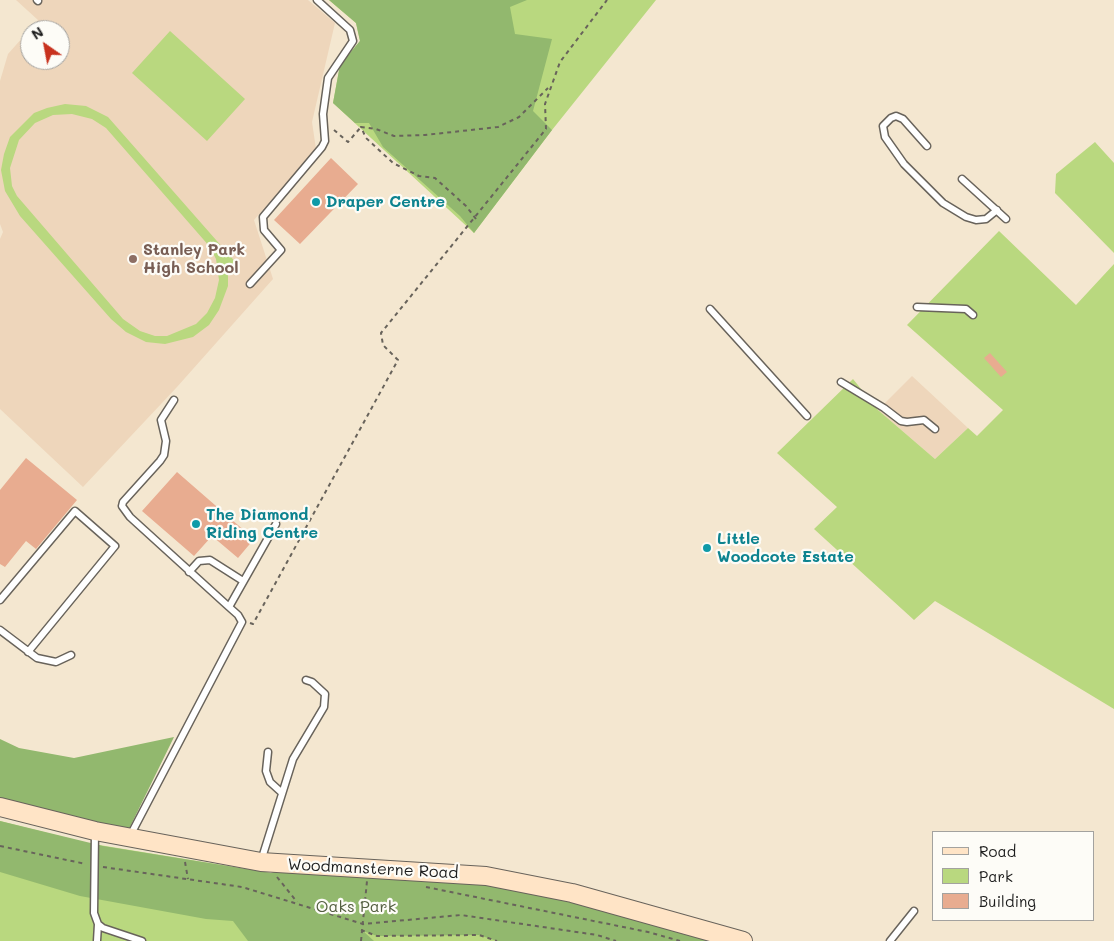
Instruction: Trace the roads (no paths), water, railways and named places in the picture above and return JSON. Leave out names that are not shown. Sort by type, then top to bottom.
[{"type":"main road","name":"Woodmansterne Road","points":[[0,806],[96,831],[267,867],[486,876],[572,893],[743,941]]},
{"type":"lane","points":[[250,284],[282,250],[264,230],[263,217],[322,147],[324,141],[325,91],[328,78],[334,65],[350,46],[353,35],[317,0]]},
{"type":"lane","points":[[927,146],[903,119],[896,116],[883,126],[885,137],[904,164],[943,203],[966,217],[976,220],[986,219],[996,210]]},
{"type":"lane","points":[[962,179],[1006,219]]},
{"type":"lane","points":[[917,307],[966,310],[973,315]]},
{"type":"lane","points":[[710,309],[807,416]]},
{"type":"lane","points":[[841,382],[884,408],[901,421],[924,420],[935,429]]},
{"type":"lane","points":[[130,838],[242,622],[229,607],[130,517],[122,506],[123,502],[164,455],[166,441],[161,420],[174,400]]},
{"type":"lane","points":[[0,600],[75,511],[115,546],[28,652]]},
{"type":"lane","points":[[229,607],[276,524]]},
{"type":"lane","points":[[190,572],[199,561],[210,560],[243,581]]},
{"type":"lane","points":[[0,630],[37,658],[56,662],[71,654]]},
{"type":"lane","points":[[267,867],[281,792],[293,759],[324,707],[325,694],[312,682],[306,680]]},
{"type":"lane","points":[[268,752],[266,770],[270,782],[281,792]]},
{"type":"lane","points":[[96,831],[94,913],[98,924],[97,941]]},
{"type":"lane","points":[[890,941],[914,911]]},
{"type":"lane","points":[[98,924],[103,928],[142,941]]},
{"type":"place","name":"Draper Centre","points":[[316,202]]},
{"type":"place","name":"Stanley Park High School","points":[[133,259]]},
{"type":"place","name":"The Diamond Riding Centre","points":[[196,524]]},
{"type":"place","name":"Little Woodcote Estate","points":[[707,548]]},
{"type":"park label","name":"Oaks Park","points":[[356,907]]}]
